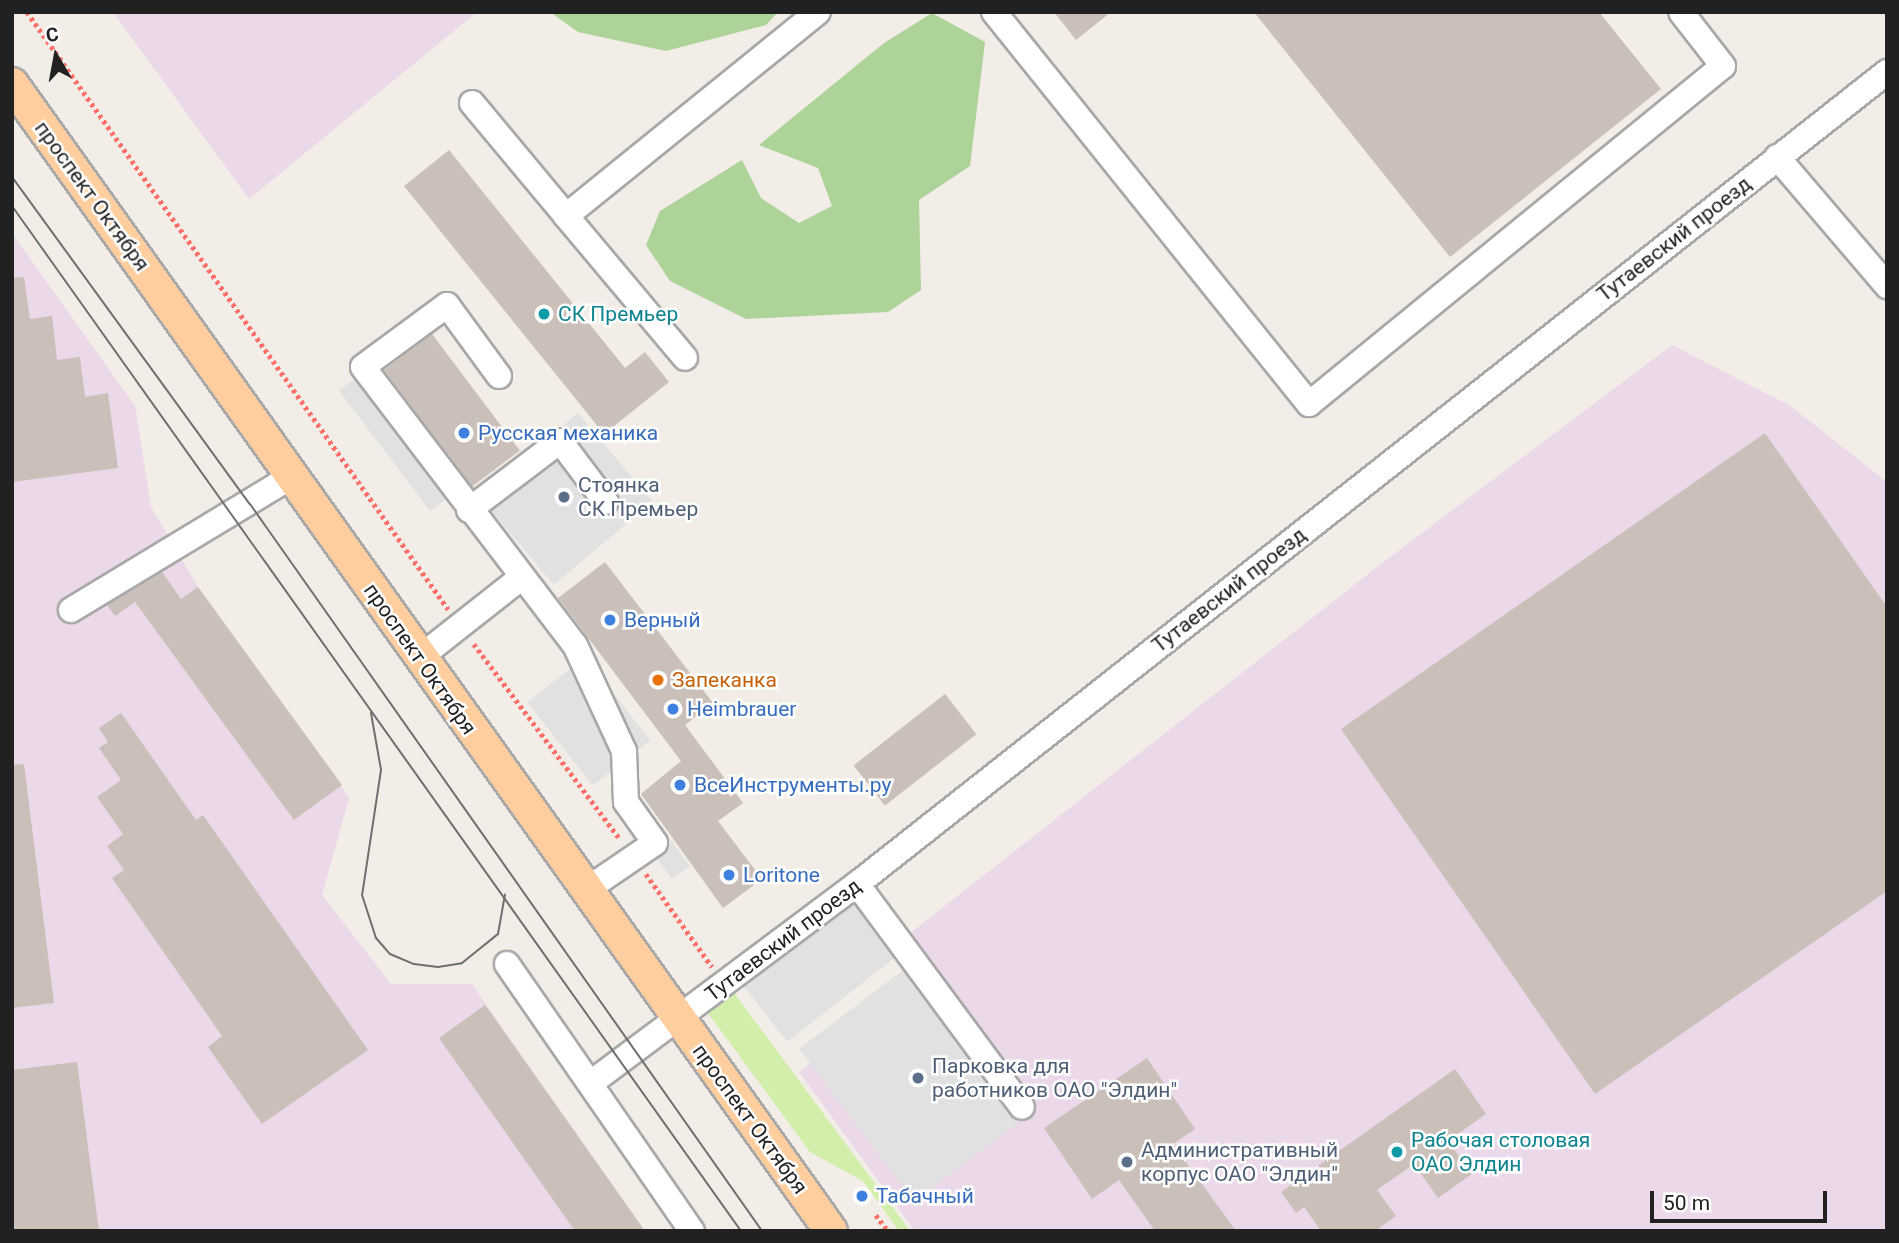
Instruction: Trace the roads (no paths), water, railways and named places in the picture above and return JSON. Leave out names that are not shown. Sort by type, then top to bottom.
[{"type":"main road","name":"проспект Октября","points":[[12,84],[292,475],[419,658],[831,1231]]},
{"type":"street","points":[[566,216],[818,12]]},
{"type":"street","points":[[994,12],[1309,404],[1723,66],[1681,12]]},
{"type":"street","name":"Тутаевский проезд","points":[[591,1083],[857,884],[1887,72]]},
{"type":"street","points":[[472,103],[685,358]]},
{"type":"street","points":[[1777,157],[1887,286]]},
{"type":"street","points":[[499,376],[447,305],[363,367],[469,510],[575,645],[624,751],[626,802],[655,843],[586,890]]},
{"type":"street","points":[[469,510],[560,442],[606,502]]},
{"type":"street","points":[[71,610],[292,475]]},
{"type":"street","points":[[419,658],[522,577]]},
{"type":"street","points":[[857,884],[1022,1107]]},
{"type":"street","points":[[507,964],[692,1231]]},
{"type":"tram line","points":[[12,177],[250,504],[762,1231]]},
{"type":"tram line","points":[[12,206],[741,1231]]},
{"type":"tram line","points":[[371,713],[381,770],[362,895],[376,938],[390,954],[414,964],[438,967],[462,963],[498,934],[505,895]]},
{"type":"place","name":"СК Премьер","points":[[544,314]]},
{"type":"place","name":"Русская механика","points":[[464,433]]},
{"type":"place","name":"Стоянка СК Премьер","points":[[564,497]]},
{"type":"place","name":"Верный","points":[[610,620]]},
{"type":"place","name":"Запеканка","points":[[658,680]]},
{"type":"place","name":"Heimbrauer","points":[[673,709]]},
{"type":"place","name":"ВсеИнструменты.ру","points":[[680,785]]},
{"type":"place","name":"Loritone","points":[[729,875]]},
{"type":"place","name":"Парковка для работников ОАО \"Элдин\"","points":[[918,1078]]},
{"type":"place","name":"Рабочая столовая ОАО Элдин","points":[[1397,1152]]},
{"type":"place","name":"Административный корпус ОАО \"Элдин\"","points":[[1127,1162]]},
{"type":"place","name":"Табачный","points":[[862,1196]]}]
